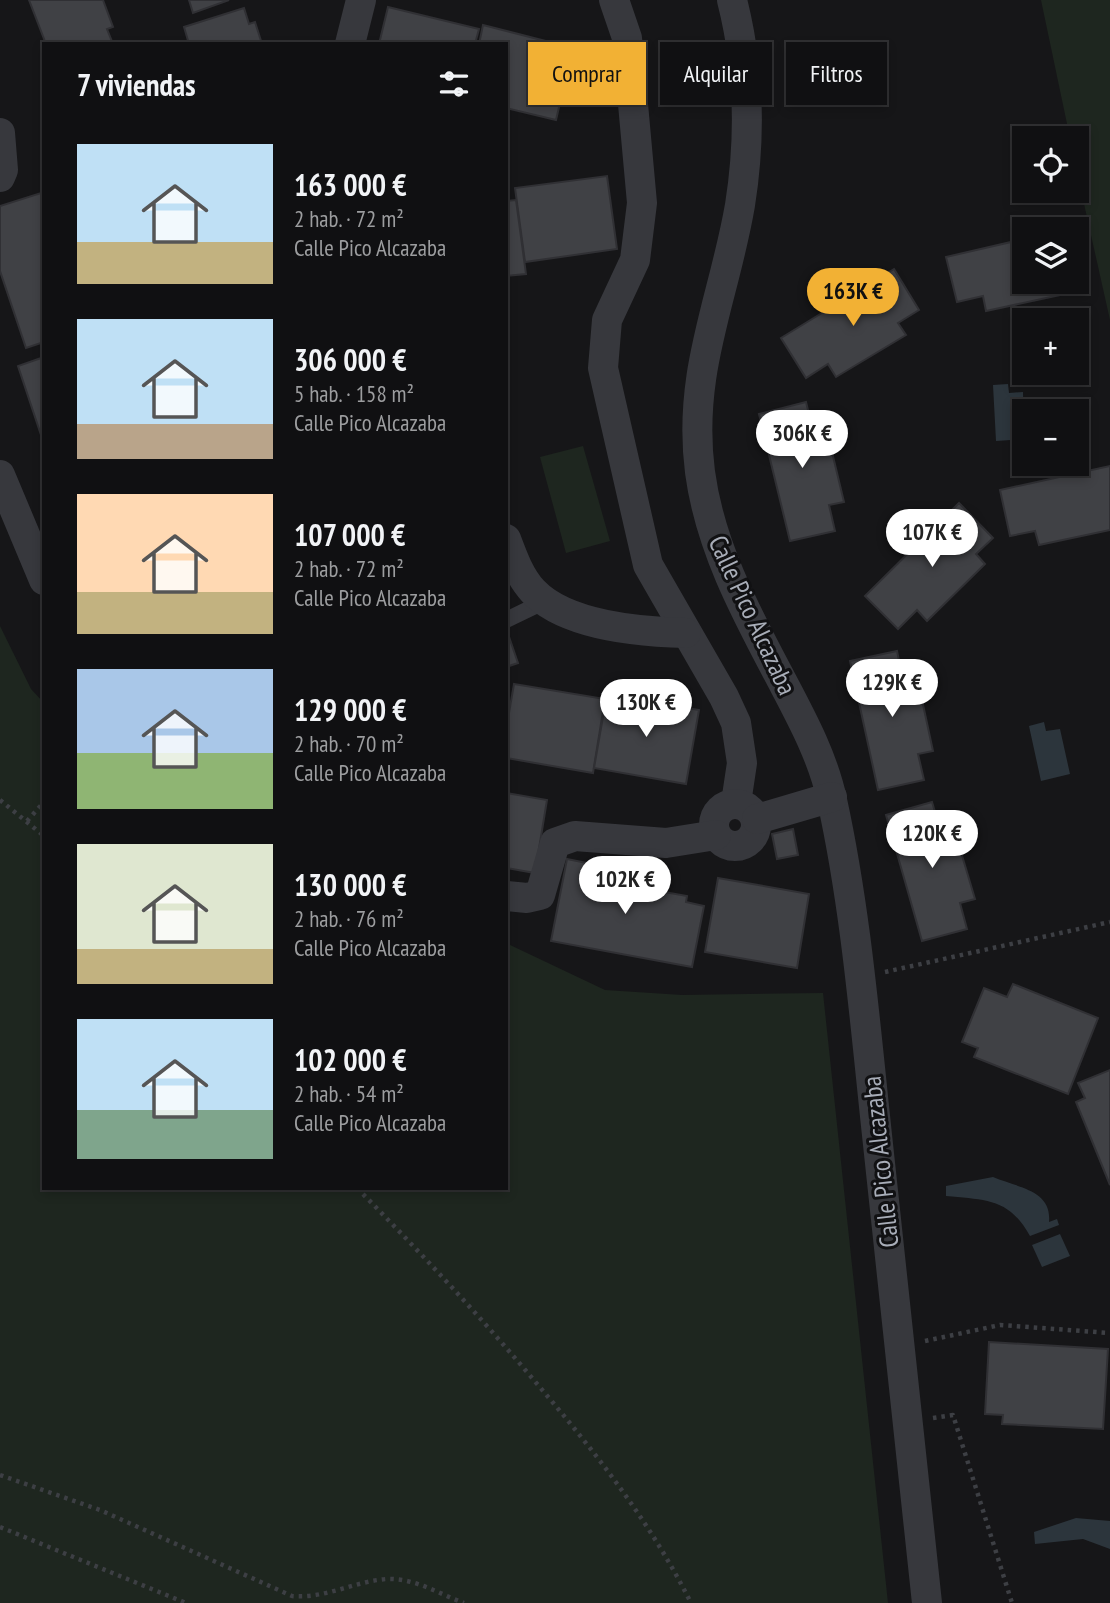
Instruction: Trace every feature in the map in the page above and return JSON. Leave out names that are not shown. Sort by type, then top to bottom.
[{"type":"street","points":[[350,42],[361,0]]},
{"type":"street","points":[[508,896],[527,898],[540,895],[555,843],[575,836],[666,844],[716,835],[726,844],[744,844],[753,837],[746,811],[736,723],[724,697],[648,565],[603,368],[607,320],[635,260],[642,203],[627,38],[614,0]]},
{"type":"street","name":"Calle Pico Alcazaba","points":[[732,0],[746,67],[747,144],[740,206],[700,368],[697,438],[700,472],[716,545],[802,720],[832,797],[860,975],[927,1603]]},
{"type":"street","points":[[0,133],[3,170],[0,177]]},
{"type":"street","points":[[0,475],[42,575]]},
{"type":"street","points":[[508,544],[516,565],[542,599],[555,610],[598,622],[653,632],[686,634]]},
{"type":"street","points":[[746,811],[832,797]]},
{"type":"lane","points":[[508,619],[542,599]]},
{"type":"path","points":[[0,800],[42,834]]},
{"type":"path","points":[[27,821],[42,804]]},
{"type":"path","points":[[860,975],[897,970],[1110,922]]},
{"type":"path","points":[[359,1190],[444,1275],[570,1423],[666,1553],[691,1603]]},
{"type":"path","points":[[900,1346],[1000,1325],[1110,1333]]},
{"type":"path","points":[[908,1422],[953,1415],[1012,1603]]},
{"type":"path","points":[[0,1475],[100,1510],[292,1597],[306,1597],[388,1579],[407,1581],[464,1603]]},
{"type":"path","points":[[0,1527],[187,1603]]},
{"type":"shaded area","points":[[1041,0],[1110,0],[1110,320],[1084,203],[1089,203],[1089,126],[1067,126]]},
{"type":"shaded area","points":[[1008,384],[1009,393],[1023,392],[1023,399],[1012,399],[1012,440],[996,441],[993,385]]},
{"type":"shaded area","points":[[583,446],[610,541],[566,553],[540,457]]},
{"type":"shaded area","points":[[0,626],[31,689],[42,701],[42,1190],[508,1190],[508,944],[605,990],[682,995],[823,993],[888,1603],[0,1603]]},
{"type":"shaded area","points":[[1044,722],[1046,731],[1060,729],[1070,774],[1041,781],[1029,726]]},
{"type":"shaded area","points":[[993,1177],[1039,1197],[1049,1211],[1049,1222],[1057,1219],[1059,1225],[1030,1236],[1014,1214],[995,1203],[946,1196],[946,1186]]},
{"type":"shaded area","points":[[1060,1234],[1070,1256],[1042,1267],[1032,1245]]},
{"type":"shaded area","points":[[1076,1518],[1110,1521],[1110,1549],[1083,1539],[1035,1544],[1034,1532]]},
{"type":"building","points":[[29,0],[103,0],[113,27],[107,29],[112,42],[45,42]]},
{"type":"building","points":[[189,0],[229,0],[193,13]]},
{"type":"building","points":[[388,7],[479,29],[476,42],[379,42]]},
{"type":"building","points":[[244,8],[249,24],[255,22],[261,42],[188,42],[184,27]]},
{"type":"building","points":[[483,25],[550,42],[528,42],[528,105],[560,105],[556,120],[508,108],[508,42],[479,42]]},
{"type":"building","points":[[607,176],[617,249],[525,262],[515,188]]},
{"type":"building","points":[[42,193],[42,343],[26,348],[0,271],[0,206]]},
{"type":"building","points":[[516,200],[526,274],[508,276],[508,201]]},
{"type":"building","points":[[1012,242],[1012,294],[1065,294],[986,311],[983,296],[957,302],[946,257]]},
{"type":"building","points":[[894,269],[919,310],[898,323],[906,335],[836,377],[828,364],[806,378],[781,338]]},
{"type":"building","points":[[42,358],[42,438],[18,366]]},
{"type":"building","points":[[806,402],[812,426],[825,423],[844,502],[829,505],[835,531],[790,541],[759,414]]},
{"type":"building","points":[[1110,466],[1110,530],[1039,545],[1035,531],[1010,536],[1000,490],[1064,476],[1089,476],[1089,471]]},
{"type":"building","points":[[959,503],[993,538],[976,554],[985,564],[927,621],[917,610],[898,629],[865,596]]},
{"type":"building","points":[[508,634],[518,663],[508,666]]},
{"type":"building","points":[[897,651],[902,675],[916,672],[933,751],[918,754],[924,780],[878,790],[850,661]]},
{"type":"building","points":[[514,684],[605,699],[593,773],[508,758],[508,718]]},
{"type":"building","points":[[607,694],[699,710],[686,784],[594,768]]},
{"type":"building","points":[[508,793],[547,800],[535,873],[508,868]]},
{"type":"building","points":[[932,802],[939,825],[952,822],[975,899],[960,903],[967,929],[922,941],[886,815]]},
{"type":"building","points":[[793,829],[798,855],[777,859],[772,834]]},
{"type":"building","points":[[567,859],[627,871],[625,885],[687,896],[686,902],[704,906],[692,967],[551,941]]},
{"type":"building","points":[[718,878],[809,894],[797,968],[705,952]]},
{"type":"building","points":[[1013,984],[1098,1018],[1068,1094],[974,1057],[978,1048],[962,1042],[984,988],[1007,997]]},
{"type":"building","points":[[1110,1070],[1110,1185],[1076,1102],[1085,1098],[1078,1083]]},
{"type":"building","points":[[989,1342],[1108,1349],[1103,1429],[1002,1424],[1003,1415],[985,1414]]}]
